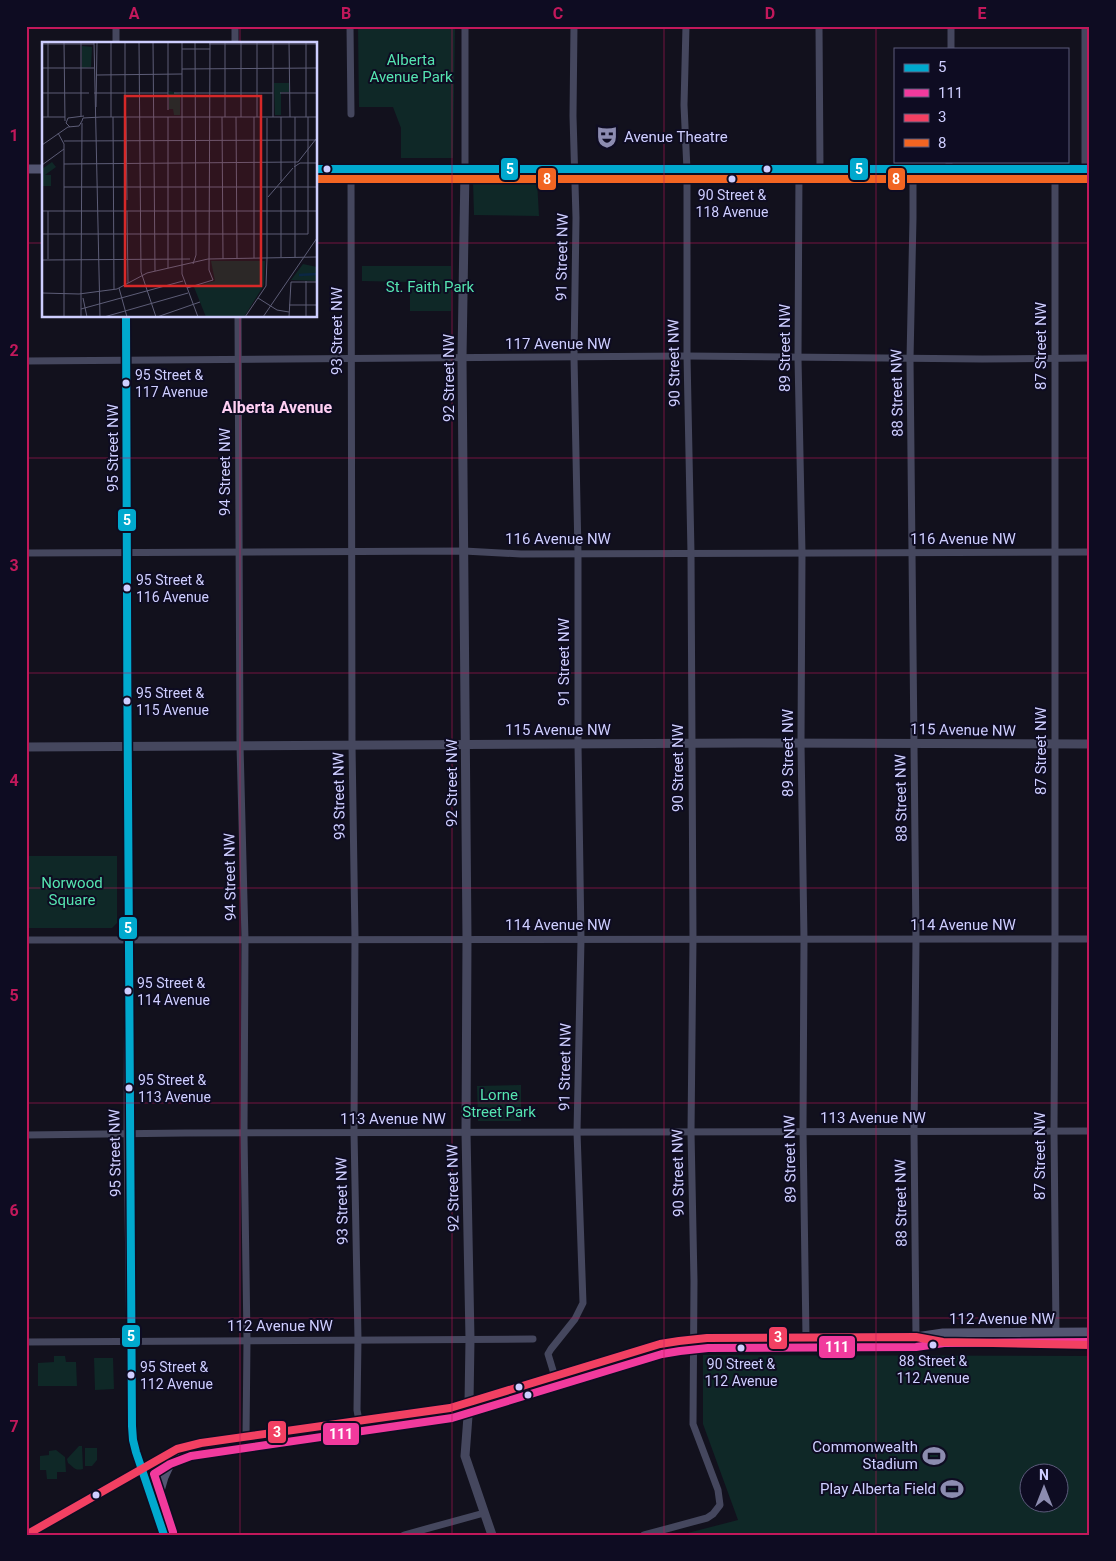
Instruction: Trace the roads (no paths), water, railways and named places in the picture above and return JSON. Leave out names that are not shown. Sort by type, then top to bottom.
[{"type":"main road","points":[[318,169],[913,169],[949,165],[1088,169]]},
{"type":"main road","points":[[26,169],[42,169]]},
{"type":"main road","name":"112 Avenue NW","points":[[27,1532],[177,1449],[201,1443],[450,1408],[660,1344],[694,1339],[916,1337],[943,1333],[1090,1332]]},
{"type":"main road","name":"112 Avenue NW","points":[[916,1337],[943,1342],[1090,1345]]},
{"type":"main road","points":[[155,1508],[164,1477],[177,1449]]},
{"type":"street","points":[[116,26],[116,42]]},
{"type":"street","points":[[235,26],[235,42]]},
{"type":"street","points":[[350,26],[351,114]]},
{"type":"street","name":"92 Street NW","points":[[465,26],[466,115],[462,358],[466,1132],[470,1339],[469,1403],[464,1456],[492,1535]]},
{"type":"street","name":"91 Street NW","points":[[555,1377],[548,1354],[575,1319],[583,1303],[577,1132],[581,939],[578,554],[574,358],[576,218],[573,116],[574,26]]},
{"type":"street","name":"90 Street NW","points":[[644,1535],[707,1518],[720,1506],[718,1490],[694,1424],[690,1132],[693,939],[691,553],[687,356],[687,170],[684,105],[686,26]]},
{"type":"street","points":[[819,26],[820,169]]},
{"type":"street","points":[[951,26],[951,48]]},
{"type":"street","points":[[1085,26],[1088,169]]},
{"type":"street","name":"89 Street NW","points":[[800,169],[798,358],[802,553],[801,743],[806,1338]]},
{"type":"street","name":"88 Street NW","points":[[913,169],[910,359],[916,939],[914,1131],[916,1337]]},
{"type":"street","name":"87 Street NW","points":[[1055,169],[1056,939],[1054,1131],[1056,1332]]},
{"type":"street","name":"93 Street NW","points":[[351,170],[352,745],[355,938],[354,1132],[358,1339],[357,1410],[359,1421]]},
{"type":"street","name":"95 Street NW","points":[[126,318],[128,1133],[133,1440],[164,1535]]},
{"type":"street","name":"94 Street NW","points":[[238,318],[240,745],[245,939],[246,1437]]},
{"type":"street","name":"117 Avenue NW","points":[[26,361],[687,356],[910,359],[1090,358]]},
{"type":"street","name":"116 Avenue NW","points":[[26,553],[464,552],[578,554],[1090,552]]},
{"type":"street","name":"115 Avenue NW","points":[[26,747],[691,743],[1090,744]]},
{"type":"street","name":"114 Avenue NW","points":[[26,940],[355,938],[1090,939]]},
{"type":"street","name":"113 Avenue NW","points":[[26,1134],[1090,1131]]},
{"type":"street","name":"112 Avenue NW","points":[[26,1342],[534,1339]]},
{"type":"street","points":[[404,1535],[484,1512]]},
{"type":"place","name":"Avenue Theatre","points":[[607,137]]},
{"type":"place","name":"90 Street & 118 Avenue","points":[[732,179]]},
{"type":"place","name":"95 Street & 117 Avenue","points":[[126,383]]},
{"type":"place","name":"95 Street & 116 Avenue","points":[[127,588]]},
{"type":"place","name":"95 Street & 115 Avenue","points":[[127,701]]},
{"type":"place","name":"95 Street & 114 Avenue","points":[[128,991]]},
{"type":"place","name":"95 Street & 113 Avenue","points":[[129,1088]]},
{"type":"place","name":"88 Street & 112 Avenue","points":[[933,1345]]},
{"type":"place","name":"90 Street & 112 Avenue","points":[[741,1348]]},
{"type":"place","name":"95 Street & 112 Avenue","points":[[131,1375]]},
{"type":"place","name":"Commonwealth Stadium","points":[[934,1456]]},
{"type":"place","name":"Play Alberta Field","points":[[952,1489]]},
{"type":"district","name":"Alberta Avenue","points":[[277,407]]},
{"type":"park label","name":"Alberta Avenue Park","points":[[411,68]]},
{"type":"park label","name":"St. Faith Park","points":[[430,287]]},
{"type":"park label","name":"Norwood Square","points":[[72,892]]},
{"type":"park label","name":"Lorne Street Park","points":[[499,1104]]}]
